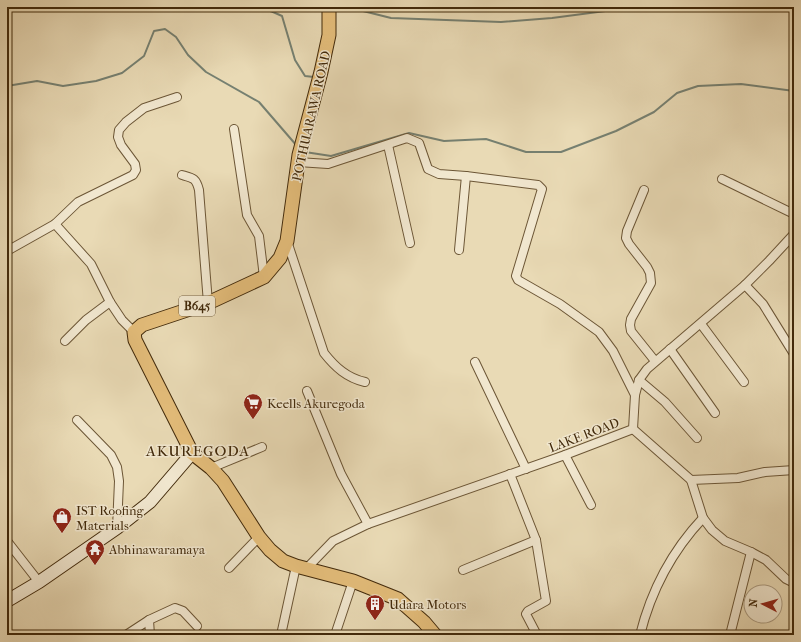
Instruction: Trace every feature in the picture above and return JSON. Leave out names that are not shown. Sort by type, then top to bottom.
[{"type":"main road","name":"POTHUARAWA ROAD","points":[[134,332],[142,325],[208,302],[264,277],[280,258],[287,241],[298,158],[321,72],[329,35],[329,7]]},
{"type":"main road","points":[[134,332],[135,340],[192,453],[211,468],[222,481],[259,537],[270,550],[283,561],[353,581],[398,599],[424,622],[434,635]]},
{"type":"street","points":[[7,251],[55,224],[78,202],[133,175],[136,170],[134,164],[121,145],[118,137],[119,130],[126,122],[144,108],[177,97]]},
{"type":"street","points":[[234,129],[247,215],[259,236],[264,277]]},
{"type":"street","points":[[298,158],[328,164],[407,138],[419,143],[428,169],[439,174],[538,185],[542,189],[516,276],[518,280],[560,304],[599,332],[613,350],[635,395]]},
{"type":"street","points":[[388,145],[410,243]]},
{"type":"street","points":[[182,175],[193,178],[197,182],[199,190],[208,302]]},
{"type":"street","points":[[459,250],[466,176]]},
{"type":"street","points":[[722,179],[794,214]]},
{"type":"street","points":[[644,190],[627,231],[626,238],[647,267],[650,273],[651,283],[631,319],[630,325],[631,331],[655,361]]},
{"type":"street","points":[[55,224],[91,264],[110,302],[122,320],[134,332]]},
{"type":"street","name":"LAKE ROAD","points":[[301,567],[333,541],[368,524],[565,455],[633,428],[635,395],[639,380],[655,361],[701,324],[745,285],[794,234]]},
{"type":"street","points":[[287,241],[324,353],[334,366],[356,380],[365,382]]},
{"type":"street","points":[[745,285],[763,304],[794,354]]},
{"type":"street","points":[[65,341],[86,320],[110,302]]},
{"type":"street","points":[[701,324],[744,382]]},
{"type":"street","points":[[670,350],[715,413]]},
{"type":"street","points":[[475,362],[526,469]]},
{"type":"street","points":[[639,380],[665,402],[697,438]]},
{"type":"street","points":[[307,391],[341,474],[368,524]]},
{"type":"street","points":[[77,420],[111,455],[117,467],[119,481],[117,528]]},
{"type":"street","points":[[633,428],[691,480],[703,518],[712,530],[725,541],[766,560],[786,578],[794,583]]},
{"type":"street","points":[[211,468],[262,447]]},
{"type":"street","points":[[7,601],[39,582],[117,528],[150,502],[192,453]]},
{"type":"street","points":[[565,455],[591,505]]},
{"type":"street","points":[[691,480],[738,478],[765,472],[794,470]]},
{"type":"street","points":[[510,474],[536,540],[546,601],[528,611],[526,614],[537,635]]},
{"type":"street","points":[[640,635],[643,623],[662,575],[688,534],[703,518]]},
{"type":"street","points":[[229,568],[259,537]]},
{"type":"street","points":[[462,570],[536,540]]},
{"type":"street","points":[[7,541],[39,582]]},
{"type":"street","points":[[730,635],[751,552]]},
{"type":"street","points":[[281,635],[301,567]]},
{"type":"street","points":[[335,635],[353,581]]},
{"type":"street","points":[[126,635],[149,620],[175,608],[183,611],[197,626]]},
{"type":"street","points":[[149,620],[150,635]]},
{"type":"waterway","points":[[259,7],[273,12],[276,7]]},
{"type":"waterway","points":[[347,7],[391,18],[501,22],[552,18],[613,10],[622,7]]},
{"type":"waterway","points":[[273,12],[282,16],[295,60],[305,76],[314,77]]},
{"type":"waterway","points":[[7,86],[37,81],[63,86],[96,81],[122,73],[144,56],[154,31],[165,29],[176,37],[188,55],[206,72],[259,102],[297,146]]},
{"type":"waterway","points":[[305,152],[331,156],[409,133],[444,141],[486,139],[526,152],[561,152],[616,131],[654,112],[677,93],[698,86],[741,84],[794,91]]},
{"type":"place","name":"Keells Akuregoda","points":[[253,420]]},
{"type":"place","name":"IST Roofing Materials","points":[[62,534]]},
{"type":"place","name":"Abhinawaramaya","points":[[95,566]]},
{"type":"place","name":"Udara Motors","points":[[375,621]]},
{"type":"district","name":"AKUREGODA","points":[[198,451]]}]
